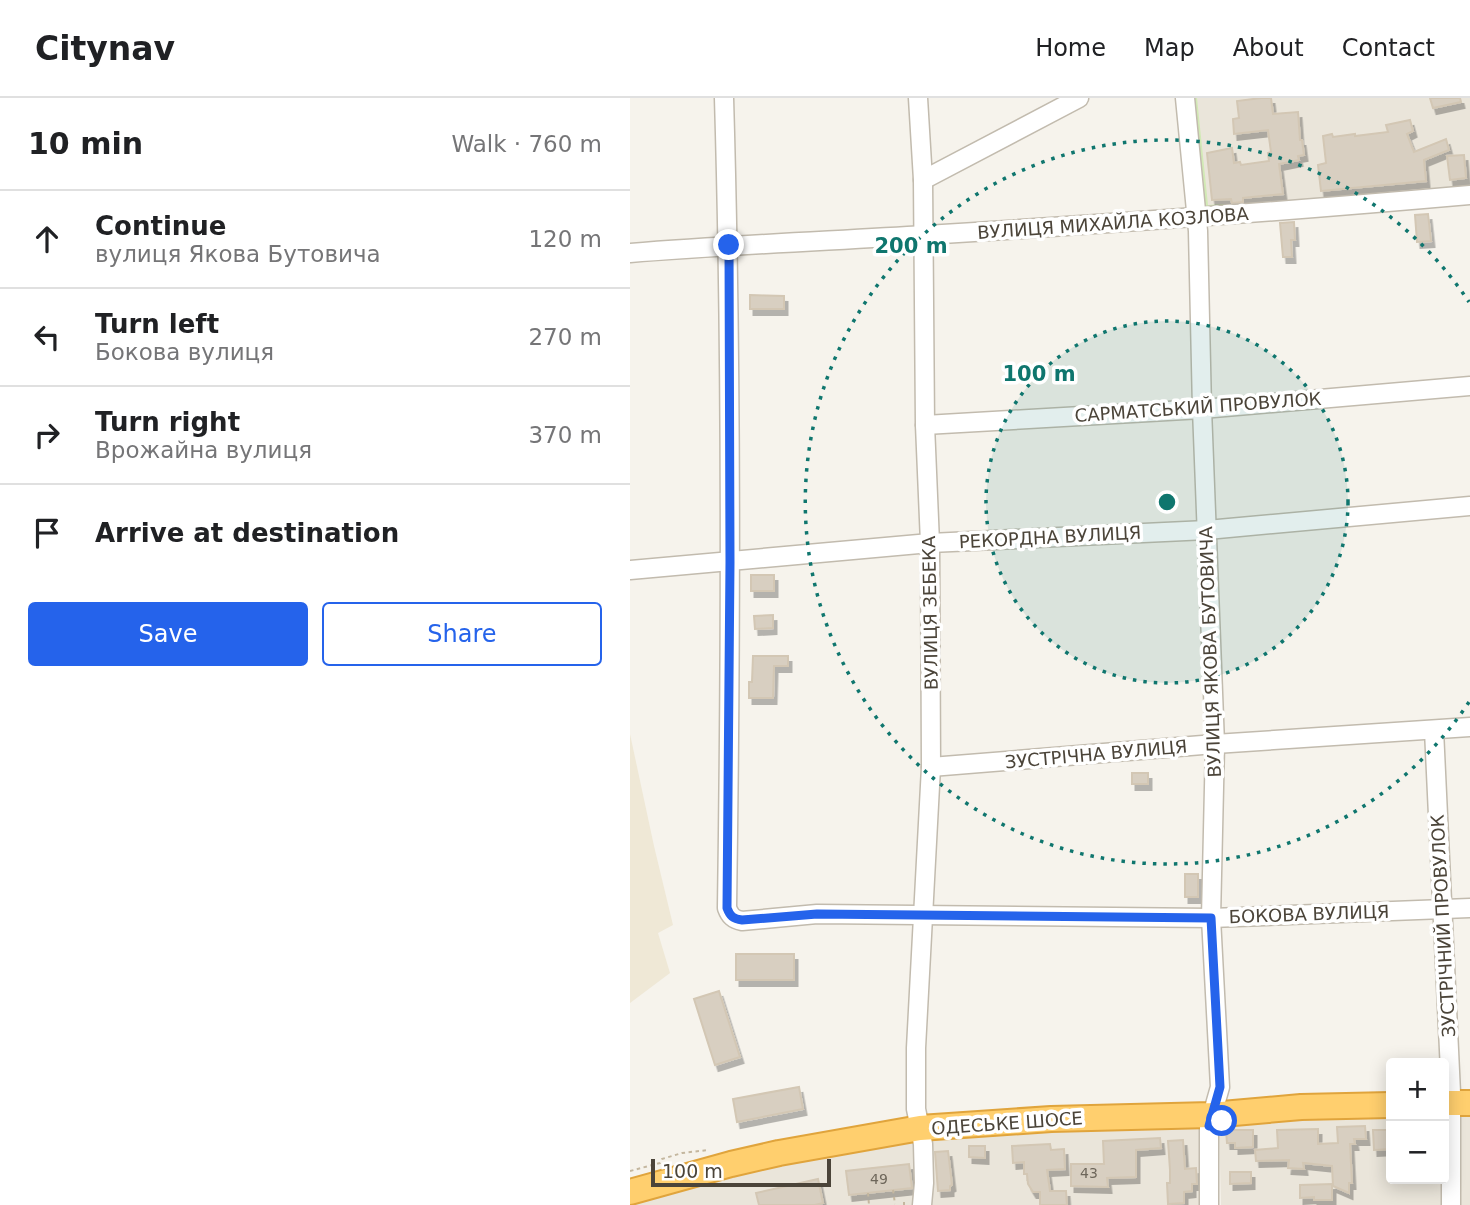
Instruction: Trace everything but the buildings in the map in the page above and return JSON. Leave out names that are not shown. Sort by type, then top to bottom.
[{"type":"highway","name":"ОДЕСЬКЕ ШОСЕ","points":[[630,1192],[779,1153],[920,1128],[1051,1119],[1210,1115],[1301,1107],[1386,1105]]},
{"type":"street","points":[[724,98],[729,245],[730,562]]},
{"type":"street","name":"ВУЛИЦЯ ЗЕБЕКА","points":[[910,1204],[924,1183],[923,1144],[916,1109],[916,1048],[931,767],[923,180],[918,98]]},
{"type":"street","points":[[923,180],[1079,98]]},
{"type":"street","name":"ВУЛИЦЯ ЯКОВА БУТОВИЧА","points":[[1185,98],[1196,218],[1215,744],[1211,918],[1220,1087],[1210,1115],[1209,1205]]},
{"type":"street","name":"ВУЛИЦЯ МИХАЙЛА КОЗЛОВА","points":[[630,253],[1196,218],[1470,195]]},
{"type":"street","name":"САРМАТСЬКИЙ ПРОВУЛОК","points":[[925,425],[1202,409],[1470,386]]},
{"type":"street","name":"РЕКОРДНА ВУЛИЦЯ","points":[[630,570],[930,542],[1207,530],[1470,506]]},
{"type":"street","name":"БОКОВА ВУЛИЦЯ","points":[[730,562],[727,908],[735,919],[817,914],[1211,918],[1470,908]]},
{"type":"street","name":"ЗУСТРІЧНА ВУЛИЦЯ","points":[[931,767],[1470,727]]},
{"type":"street","name":"ЗУСТРІЧНИЙ ПРОВУЛОК","points":[[1434,730],[1455,1103],[1451,1205]]},
{"type":"path","points":[[893,1190],[895,1203]]},
{"type":"path","points":[[868,1193],[869,1205]]},
{"type":"shaded area","points":[[1190,98],[1470,98],[1470,190],[1205,211]]},
{"type":"shaded area","points":[[630,734],[673,925],[658,933],[670,973],[630,1003]]},
{"type":"shaded area","points":[[1455,1111],[1470,1111],[1470,1205],[1455,1205]]},
{"type":"shaded area","points":[[1386,1113],[1386,1184],[1445,1184],[1448,1205],[1221,1205],[1219,1125]]},
{"type":"shaded area","points":[[1200,1124],[1205,1205],[924,1205],[925,1141],[952,1134]]},
{"type":"shaded area","points":[[916,1138],[920,1205],[630,1205],[715,1178]]},
{"type":"green space","points":[[1190,98],[1197,98],[1208,205],[1224,204],[1225,209],[1205,211]]},
{"type":"route","points":[[729,245],[727,908],[730,915],[742,920],[817,914],[1211,918],[1220,1087],[1209,1126],[1222,1121]]}]
